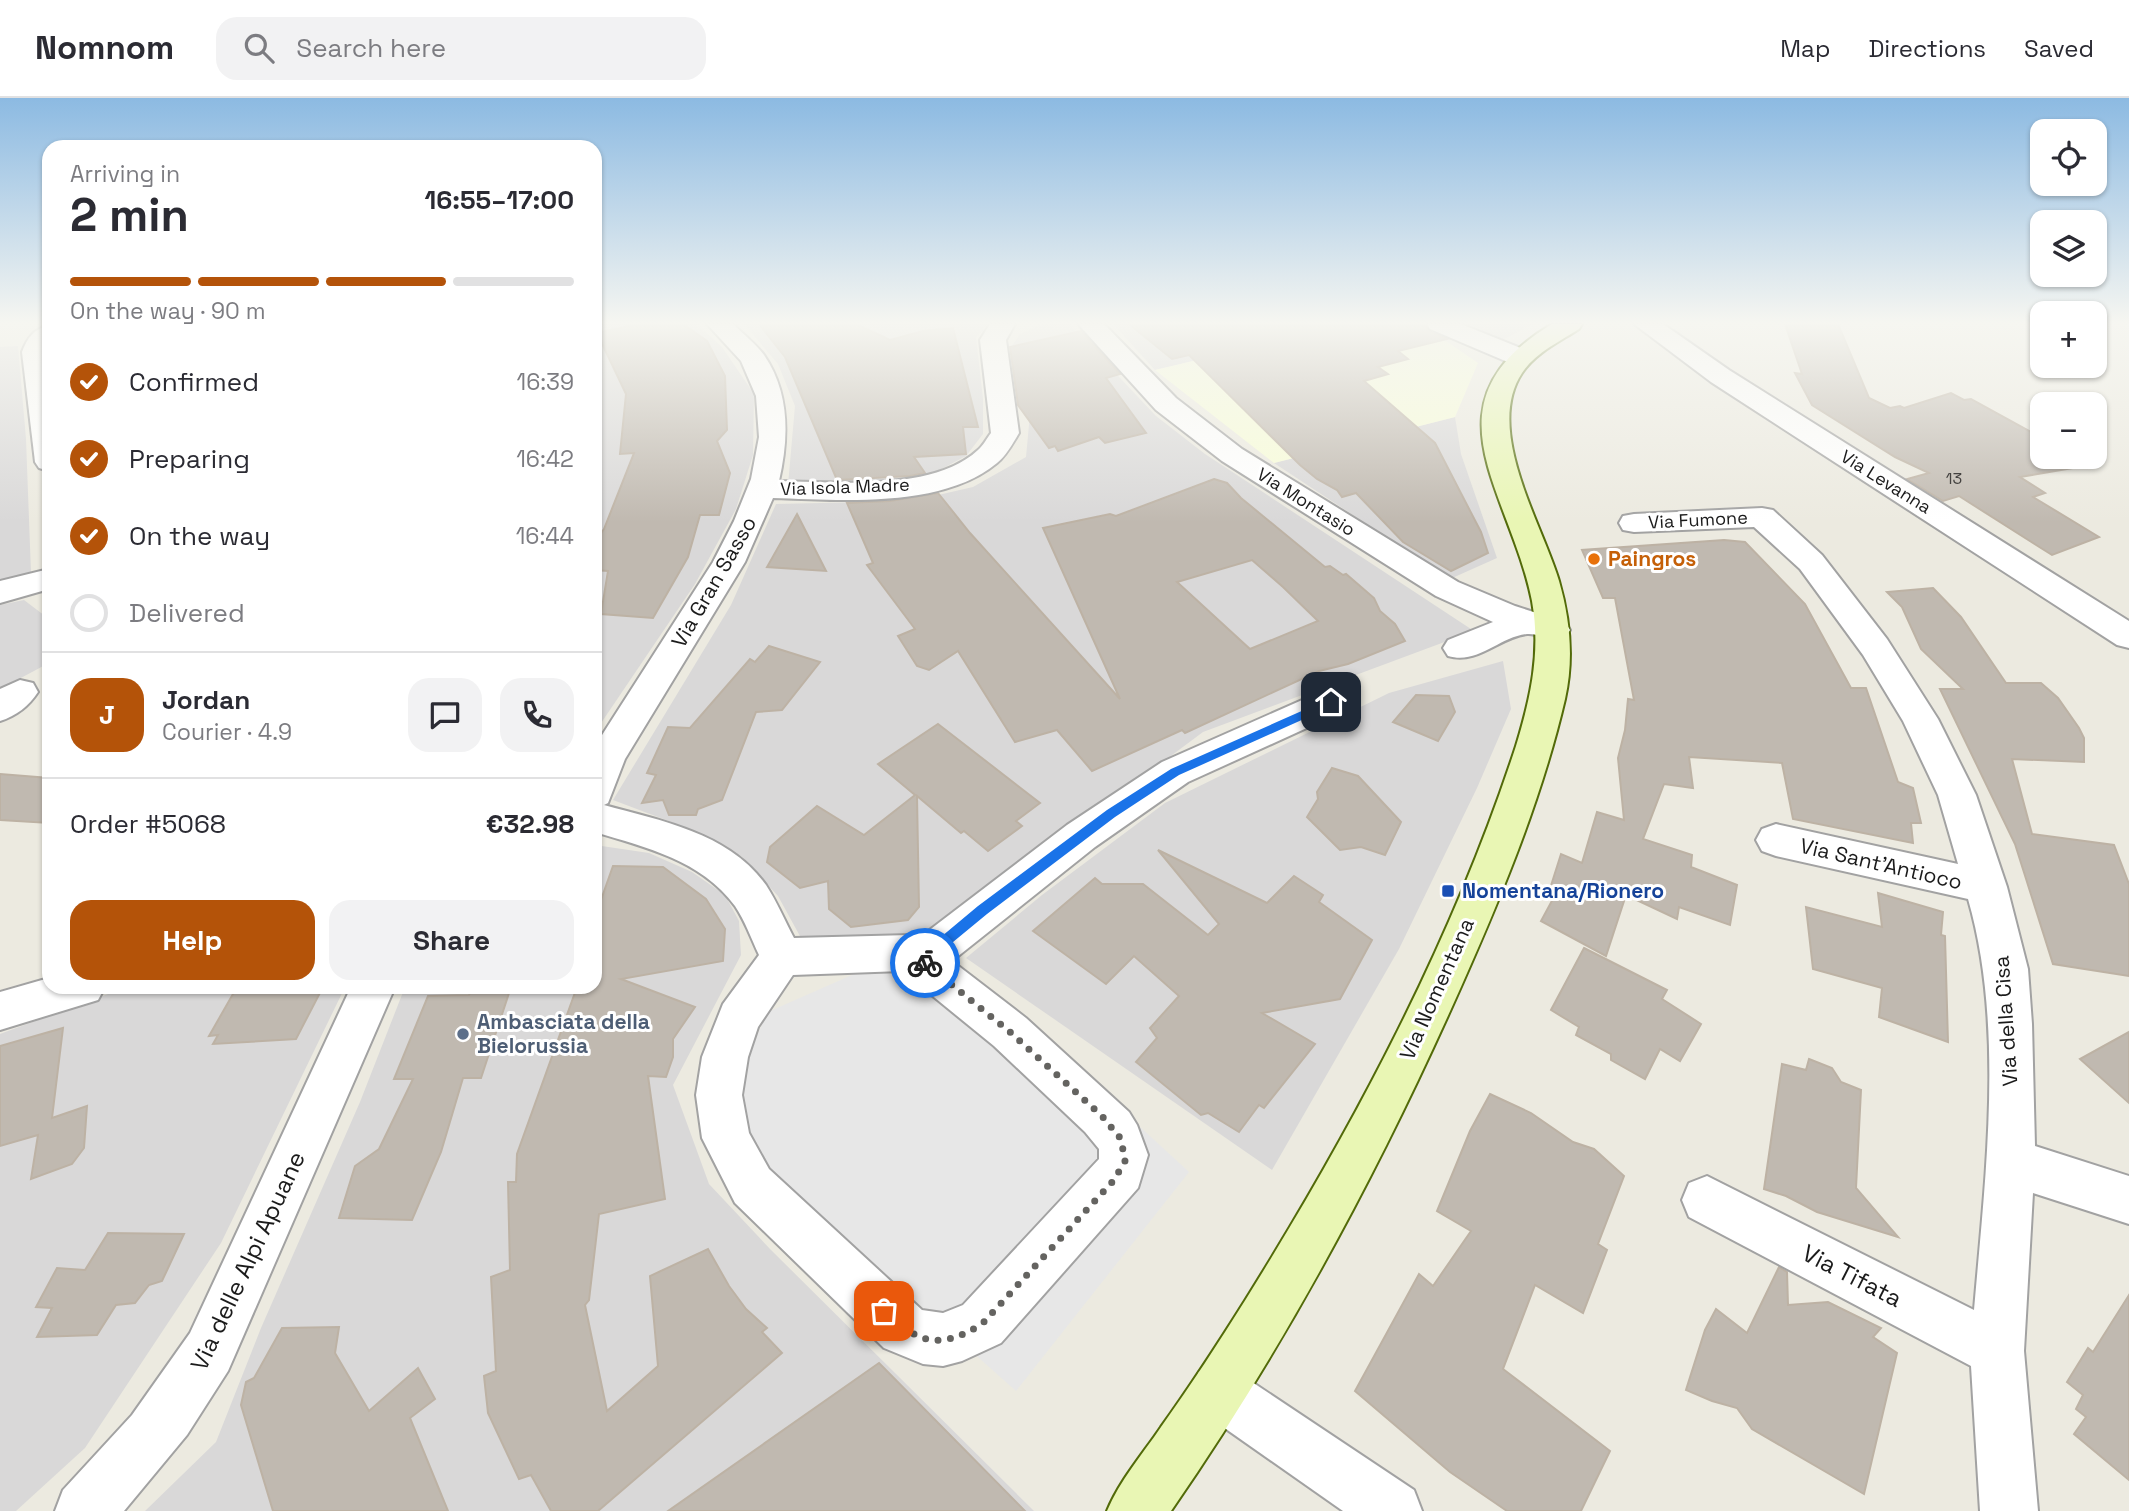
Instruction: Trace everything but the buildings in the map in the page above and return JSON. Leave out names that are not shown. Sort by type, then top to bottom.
[{"type":"main road","name":"Via Nomentana","points":[[1136,1511],[1288,1283],[1344,1182],[1412,1047],[1460,941],[1504,832],[1542,719],[1552,676],[1540,626],[1531,545],[1505,477],[1495,426],[1500,390]]},
{"type":"street","points":[[38,390],[42,418]]},
{"type":"street","name":"Via Gran Sasso","points":[[602,755],[743,540],[764,489],[772,428],[769,390]]},
{"type":"street","name":"Via Isola Madre","points":[[764,489],[899,488],[936,481],[979,464],[998,446],[1005,433],[999,390]]},
{"type":"street","name":"Via Montasio","points":[[1153,390],[1166,404],[1232,455],[1447,589],[1480,605],[1540,626]]},
{"type":"street","name":"Via Levanna","points":[[1740,390],[2129,637]]},
{"type":"street","name":"Via Fumone","points":[[1634,523],[1762,517]]},
{"type":"street","name":"Via della Cisa","points":[[1762,517],[1811,562],[1875,647],[1920,719],[1957,795],[1998,930],[2007,983],[2010,1024],[2011,1162],[1997,1351],[2010,1511]]},
{"type":"street","points":[[0,592],[42,581]]},
{"type":"street","points":[[1460,648],[1540,626]]},
{"type":"street","points":[[922,960],[1091,828],[1175,772],[1331,702]]},
{"type":"street","points":[[602,819],[693,849],[731,873],[750,894],[780,957]]},
{"type":"street","name":"Via Sant'Antioco","points":[[1776,840],[1987,887]]},
{"type":"street","points":[[910,953],[1010,1032],[1102,1116],[1113,1128],[1125,1151],[1121,1171],[982,1324],[962,1335],[940,1340],[916,1337],[903,1329],[752,1186],[730,1147],[721,1118],[719,1095],[725,1057],[740,1018],[780,957],[910,953]]},
{"type":"street","points":[[0,1012],[60,994]]},
{"type":"street","name":"Via delle Alpi Apuane","points":[[84,1511],[145,1446],[209,1352],[370,994]]},
{"type":"street","points":[[2011,1162],[2129,1200]]},
{"type":"street","name":"Via Tifata","points":[[1707,1200],[1997,1351]]},
{"type":"street","points":[[1218,1391],[1393,1511]]},
{"type":"shaded area","points":[[0,390],[22,390],[31,573],[0,580]]},
{"type":"shaded area","points":[[602,390],[751,390],[754,394],[753,455],[736,509],[695,584],[602,722]]},
{"type":"shaded area","points":[[788,390],[982,390],[983,434],[966,456],[932,474],[886,482],[788,485],[795,406]]},
{"type":"shaded area","points":[[1023,390],[1131,390],[1156,416],[1205,454],[1474,631],[1203,732],[932,934],[866,944],[801,938],[778,896],[742,857],[722,844],[687,828],[613,800],[731,605],[776,504],[912,501],[973,487],[1026,457],[1030,414]]},
{"type":"shaded area","points":[[1181,390],[1467,390],[1455,417],[1274,463]]},
{"type":"shaded area","points":[[1455,417],[1461,454],[1497,558],[1450,579],[1274,463]]},
{"type":"shaded area","points":[[24,600],[42,614],[42,667],[0,689],[0,605]]},
{"type":"shaded area","points":[[1503,661],[1511,709],[1477,788],[1399,949],[1272,1170],[966,958],[1042,895],[1165,803],[1389,693]]},
{"type":"shaded area","points":[[602,846],[649,853],[692,872],[725,895],[739,921],[741,955],[673,1085],[709,1184],[770,1249],[1034,1511],[145,1511],[216,1442],[261,1328],[360,1102],[402,994],[602,994]]},
{"type":"shaded area","points":[[920,945],[1048,1042],[1189,1172],[1016,1391],[750,1154],[735,1082],[768,1012]]},
{"type":"shaded area","points":[[108,994],[342,994],[221,1243],[85,1448],[16,1511],[0,1511],[0,1034]]},
{"type":"way so far","points":[[884,1311],[903,1329],[928,1340],[954,1338],[970,1332],[982,1324],[1114,1180],[1125,1161],[1121,1139],[1102,1116],[1010,1032],[925,963]]},
{"type":"place","name":"Paingros","points":[[1594,559]]},
{"type":"place","name":"Nomentana/Rionero","points":[[1448,891]]},
{"type":"place","name":"Ambasciata della Bielorussia","points":[[463,1034]]},
{"type":"route","points":[[925,963],[922,960],[983,910],[1111,813],[1175,772],[1331,702]]}]
